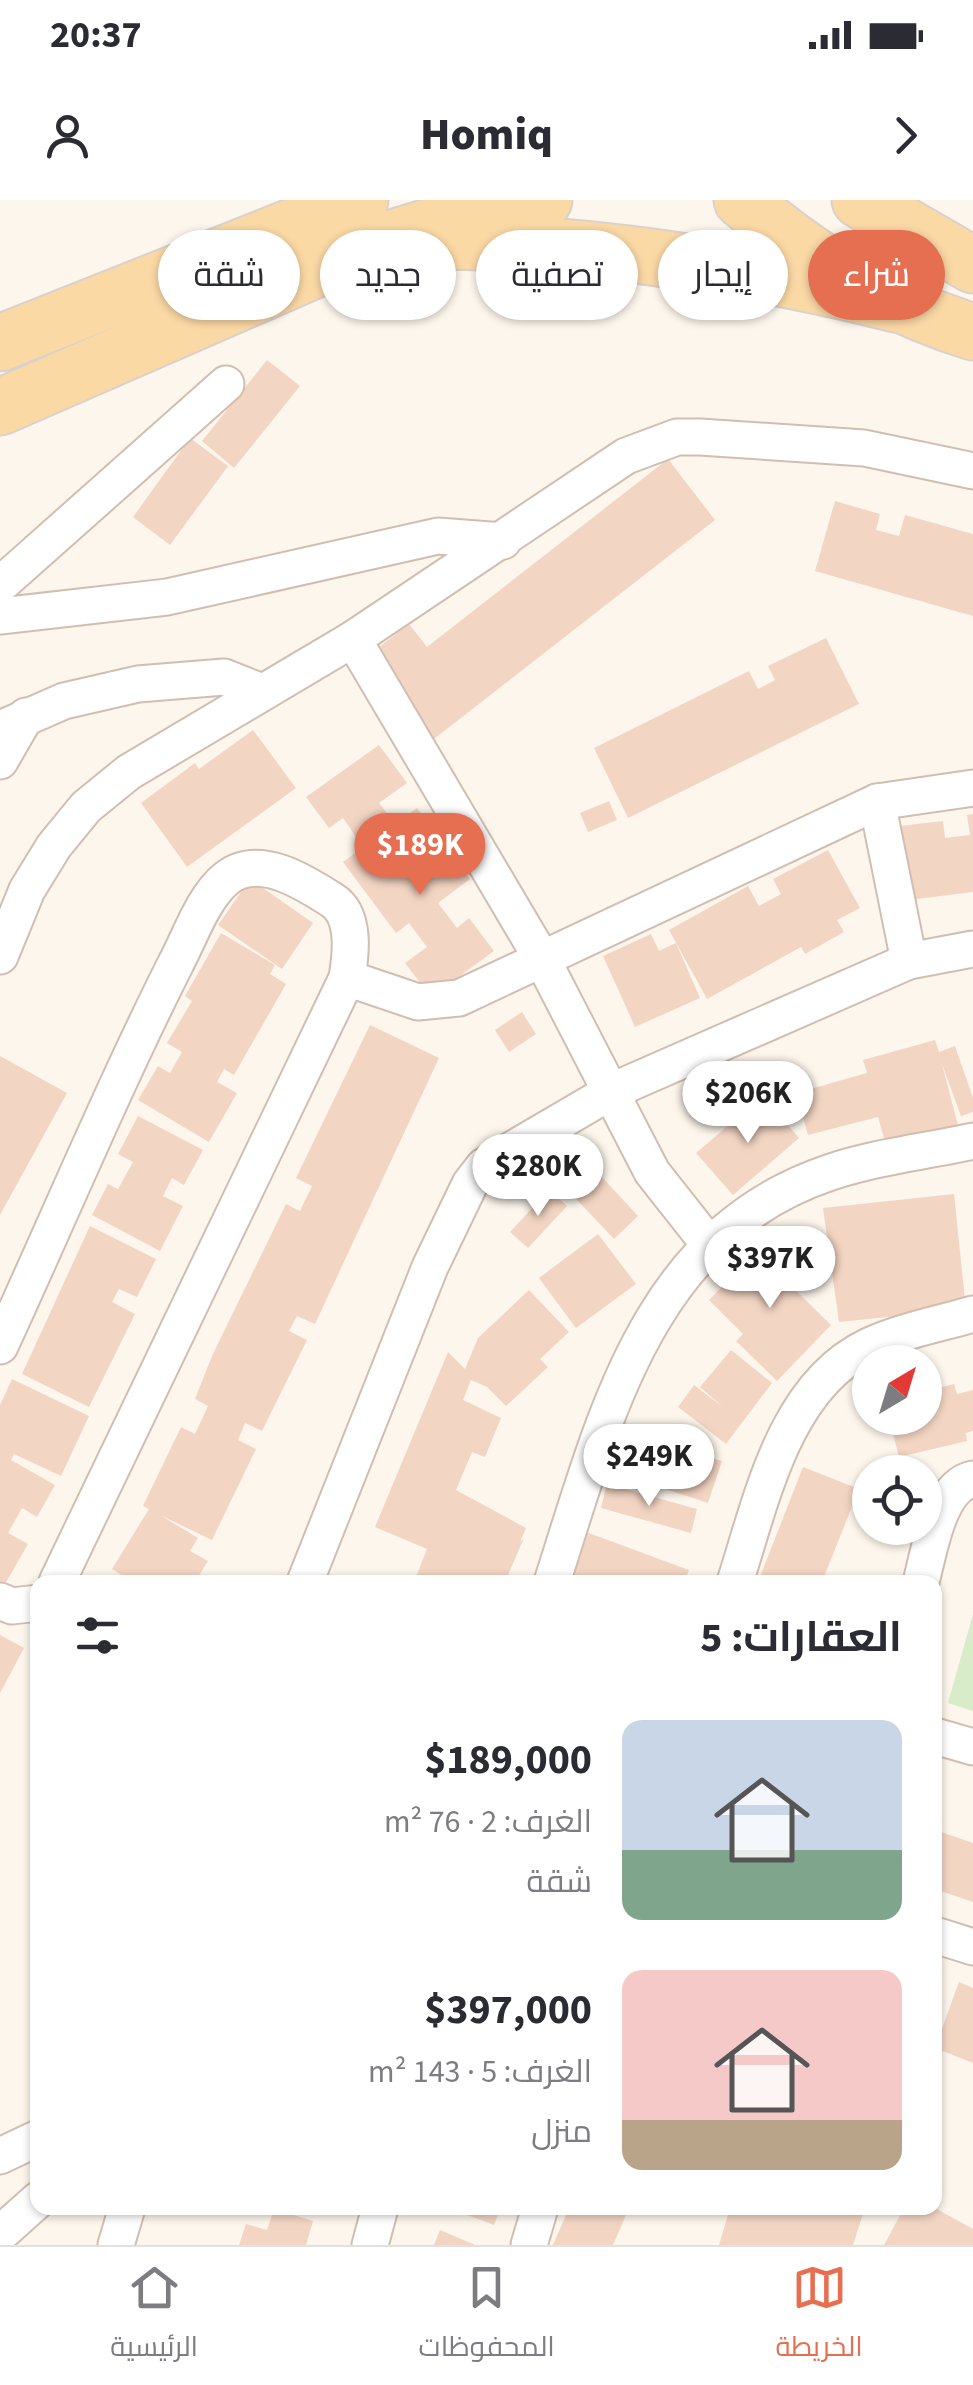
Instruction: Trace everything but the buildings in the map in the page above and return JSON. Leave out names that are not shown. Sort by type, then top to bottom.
[{"type":"main road","points":[[0,343],[368,222],[544,200]]},
{"type":"main road","points":[[702,200],[722,200]]},
{"type":"main road","points":[[742,200],[808,254]]},
{"type":"main road","points":[[882,208],[973,265]]},
{"type":"main road","points":[[0,407],[368,222],[494,242],[613,251],[728,267],[808,285]]},
{"type":"main road","points":[[940,320],[973,332]]},
{"type":"street","points":[[0,585],[226,384]]},
{"type":"street","points":[[0,956],[27,890],[54,846],[86,807],[129,772],[354,639],[626,456],[677,437],[864,448],[973,471]]},
{"type":"street","points":[[0,616],[167,597],[438,536],[504,541]]},
{"type":"street","points":[[354,639],[542,959],[652,1172],[708,1242]]},
{"type":"street","points":[[0,761],[13,722],[64,701],[138,684],[224,677],[262,692]]},
{"type":"street","points":[[348,978],[418,1002],[459,998],[877,802],[973,788]]},
{"type":"street","points":[[877,802],[909,961]]},
{"type":"street","points":[[0,1346],[160,996],[215,890],[229,876],[255,868],[283,873],[338,904],[348,927],[352,953],[348,978],[60,1575]]},
{"type":"street","points":[[308,1575],[430,1267],[470,1184],[484,1166],[612,1091],[909,961],[973,950]]},
{"type":"street","points":[[554,1575],[606,1417],[654,1315],[708,1242],[768,1200],[831,1172],[973,1141]]},
{"type":"street","points":[[737,1575],[770,1476],[802,1409],[825,1378],[867,1347],[973,1314]]},
{"type":"street","points":[[922,1575],[949,1497],[964,1481],[973,1479]]},
{"type":"street","points":[[0,1601],[12,1606],[30,1604]]},
{"type":"street","points":[[942,1738],[973,1746]]},
{"type":"street","points":[[942,1937],[973,1947]]},
{"type":"street","points":[[0,2156],[30,2142]]},
{"type":"street","points":[[0,2234],[30,2207]]},
{"type":"street","points":[[116,2245],[125,2215]]},
{"type":"street","points":[[370,2245],[378,2215]]},
{"type":"street","points":[[529,2245],[538,2215]]},
{"type":"green space","points":[[973,1614],[973,1711],[948,1703]]}]
